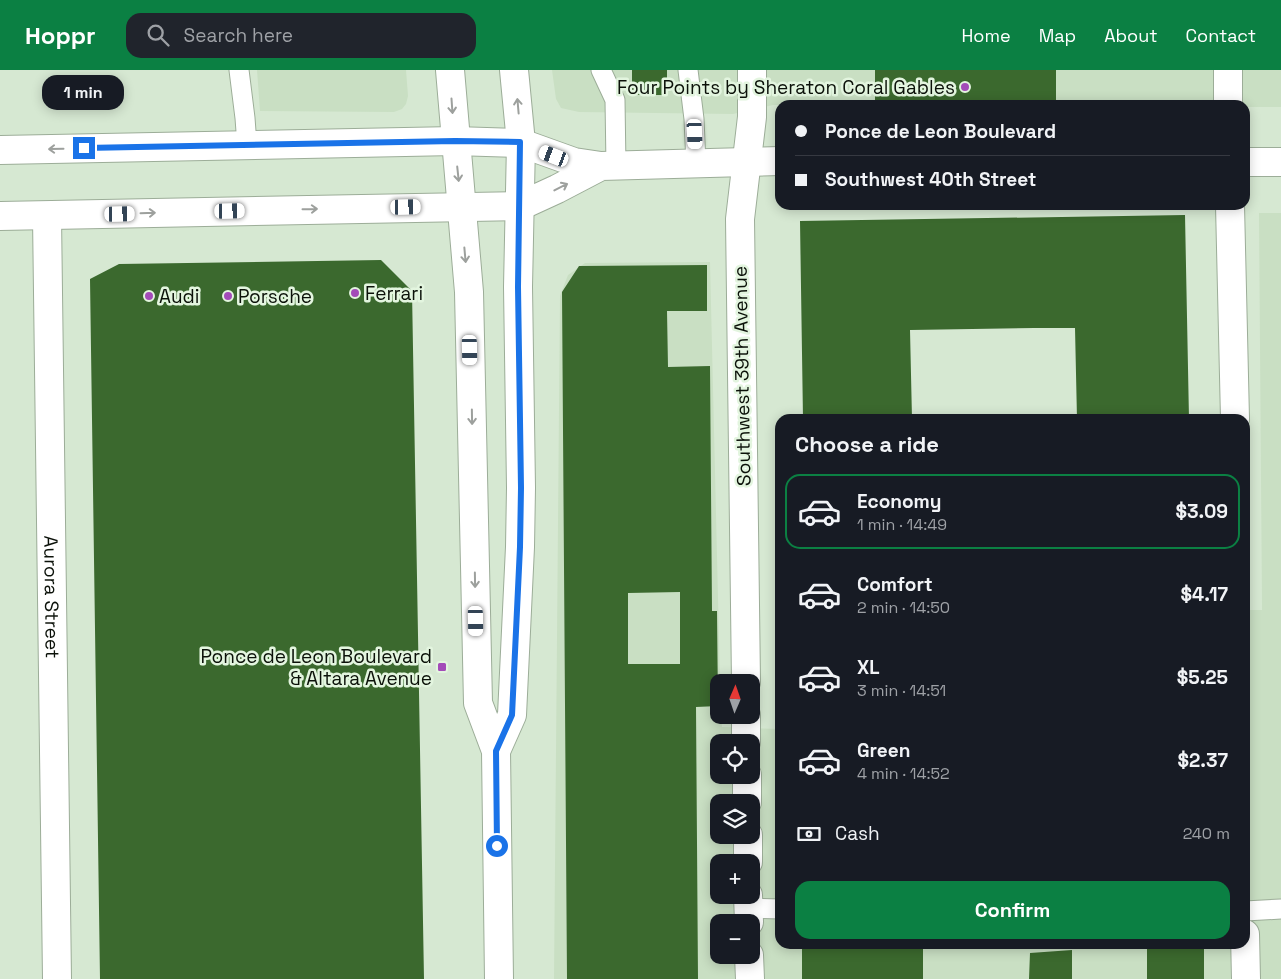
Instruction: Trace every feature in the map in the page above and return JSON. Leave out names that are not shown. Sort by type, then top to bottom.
[{"type":"street","points":[[450,70],[469,292],[478,703],[496,751],[499,979]]},
{"type":"street","points":[[496,751],[512,715],[521,488],[518,287],[520,142],[514,70]]},
{"type":"street","name":"Southwest 39th Avenue","points":[[746,674],[740,219],[752,117],[752,70]]},
{"type":"street","points":[[1228,70],[1228,100]]},
{"type":"street","points":[[0,150],[455,141],[520,142],[574,162],[609,166],[775,161]]},
{"type":"street","points":[[1250,162],[1281,162]]},
{"type":"street","points":[[0,216],[520,206],[609,166]]},
{"type":"street","points":[[1230,210],[1235,414]]},
{"type":"street","name":"Aurora Street","points":[[47,216],[57,979]]},
{"type":"street","points":[[1245,949],[1246,979]]},
{"type":"street","points":[[749,964],[750,979]]},
{"type":"lane","points":[[238,70],[247,145]]},
{"type":"lane","points":[[601,70],[615,100],[609,166]]},
{"type":"lane","points":[[688,70],[694,119],[696,164]]},
{"type":"lane","points":[[749,909],[775,908]]},
{"type":"lane","points":[[1250,911],[1281,909]]},
{"type":"shaded area","points":[[257,70],[406,70],[408,96],[406,104],[402,109],[394,112],[260,111]]},
{"type":"shaded area","points":[[552,70],[1281,70],[1281,107],[1250,107],[1250,100],[775,100],[775,105],[733,114],[579,112],[561,108],[556,99]]},
{"type":"shaded area","points":[[1259,213],[1281,213],[1281,979],[554,979],[560,296],[568,275],[585,263],[710,262],[720,674],[710,674],[710,724],[722,724],[722,727],[775,729],[775,949],[1250,949],[1250,610],[1262,610]]},
{"type":"building","points":[[632,70],[667,70],[667,95],[632,95]]},
{"type":"building","name":"Four Points by Sheraton Coral Gables","points":[[875,70],[1056,70],[1056,100],[875,100]]},
{"type":"building","points":[[1185,215],[1189,414],[1077,414],[1075,328],[1034,328],[910,330],[912,414],[803,414],[800,221]]},
{"type":"building","points":[[381,260],[412,291],[424,979],[100,979],[90,279],[119,264]]},
{"type":"building","points":[[707,265],[707,311],[667,311],[668,367],[710,366],[712,611],[717,611],[718,674],[710,674],[710,706],[696,707],[698,979],[567,979],[562,292],[579,266]],"holes":[[[680,592],[680,664],[628,664],[628,593]]]},
{"type":"building","points":[[802,949],[923,949],[923,979],[802,979]]},
{"type":"building","points":[[1147,949],[1204,949],[1204,979],[1147,979]]},
{"type":"building","points":[[1072,950],[1072,979],[1029,979],[1030,953]]},
{"type":"place","name":"Four Points by Sheraton Coral Gables","points":[[965,87]]},
{"type":"place","name":"Ferrari","points":[[355,293]]},
{"type":"place","name":"Audi","points":[[149,296]]},
{"type":"place","name":"Porsche","points":[[228,296]]},
{"type":"place","name":"Ponce de Leon Boulevard & Altara Avenue","points":[[442,667]]},
{"type":"route","points":[[84,148],[455,141],[520,142],[518,287],[520,547],[512,715],[496,751],[497,846]]}]
